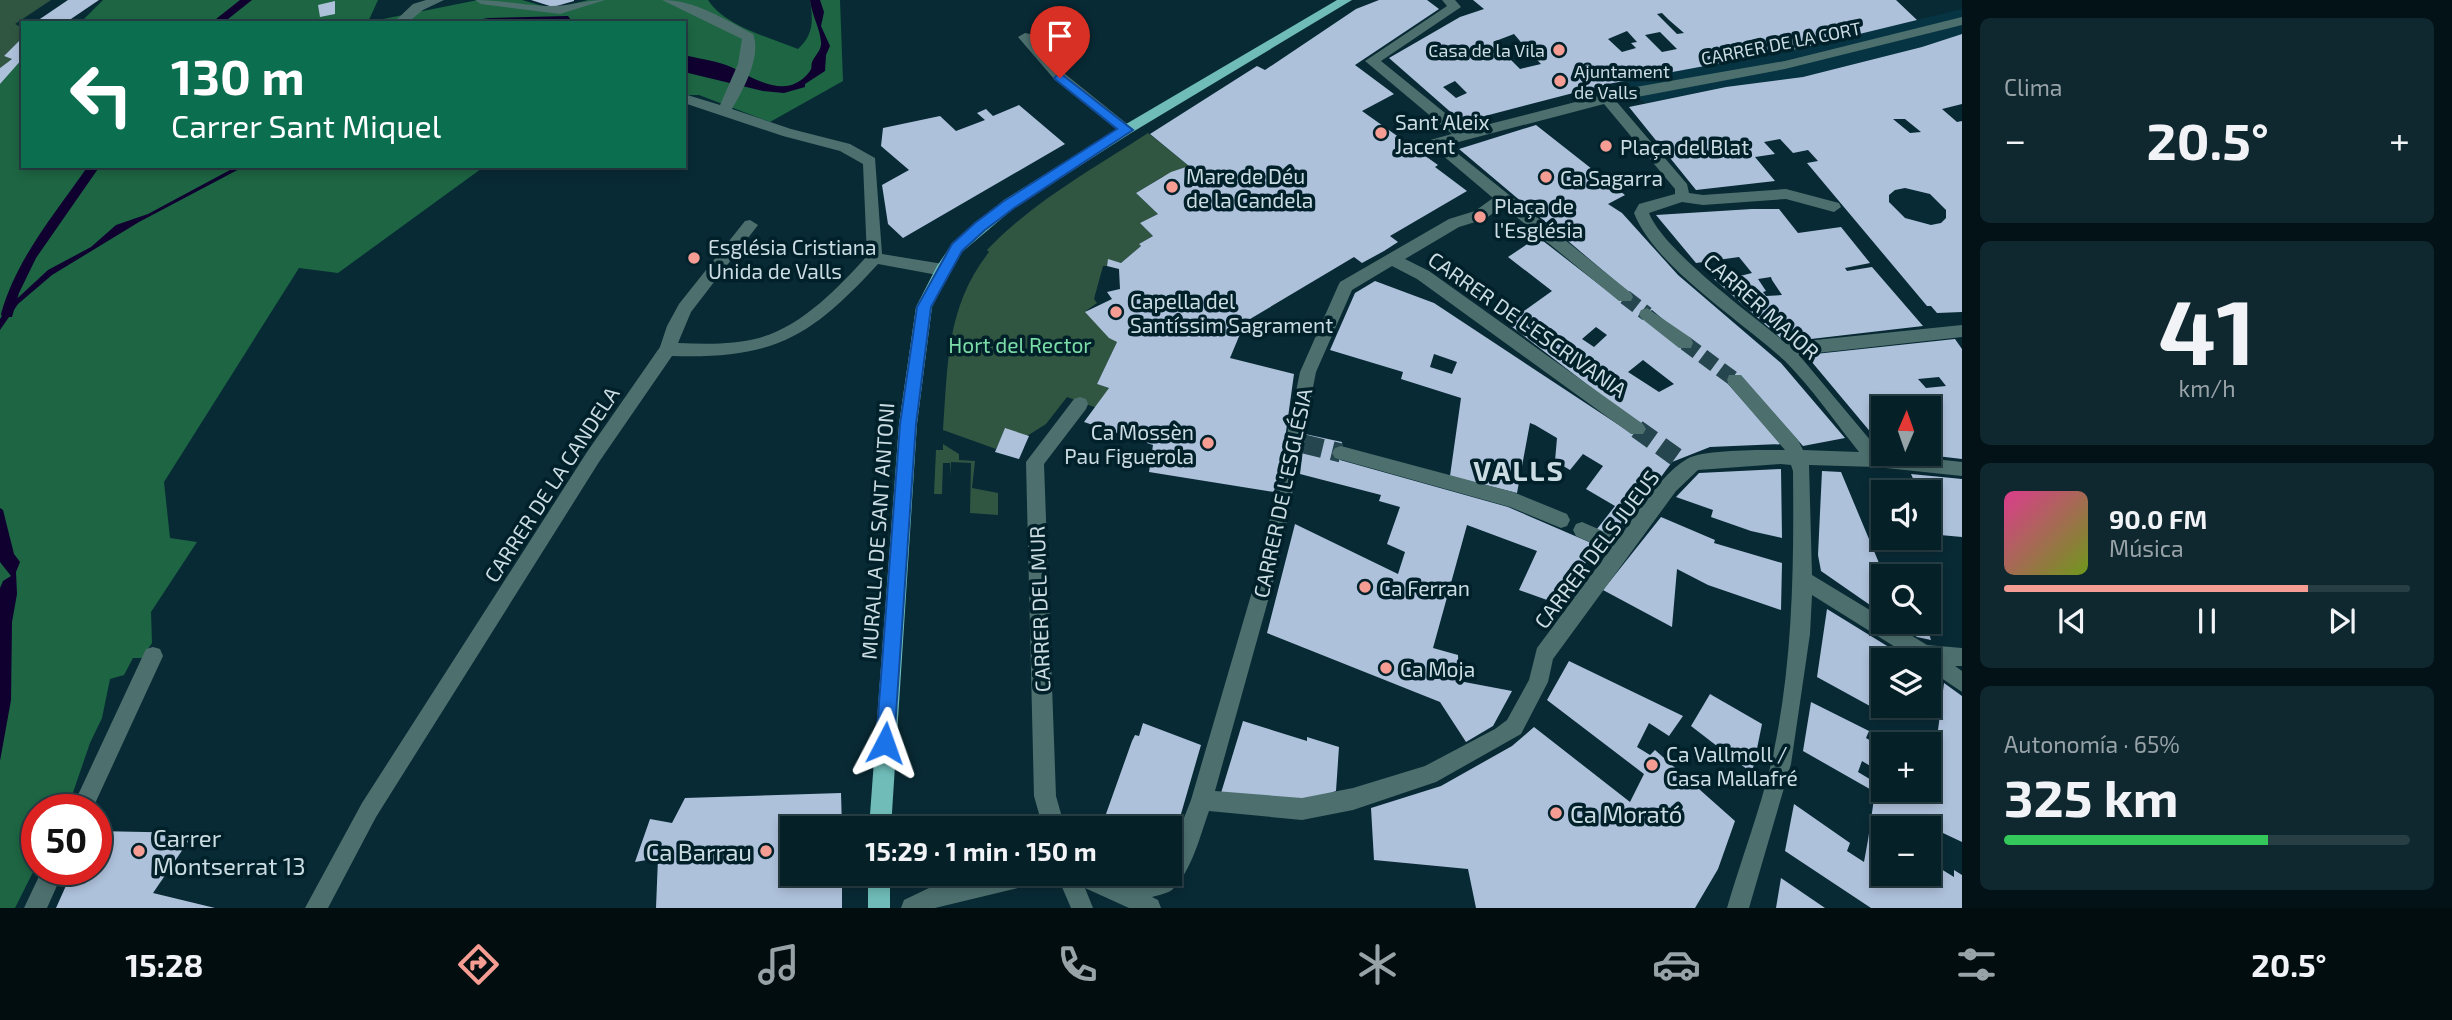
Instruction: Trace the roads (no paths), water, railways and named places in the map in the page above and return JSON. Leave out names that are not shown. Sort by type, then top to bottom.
[{"type":"main road","name":"MURALLA DE SANT ANTONI","points":[[881,816],[908,424],[924,307],[943,270],[957,248],[1009,204],[1126,130],[1346,0]]},
{"type":"main road","points":[[879,886],[879,908]]},
{"type":"street","points":[[401,21],[418,7],[438,0]]},
{"type":"street","points":[[481,0],[544,10],[599,0]]},
{"type":"street","points":[[668,0],[705,14],[748,37],[751,45],[726,109]]},
{"type":"street","points":[[1448,0],[1455,7],[1373,61],[1463,135]]},
{"type":"street","name":"CARRER DE LA CORT","points":[[1608,100],[1674,83],[1785,65],[1962,21]]},
{"type":"street","points":[[1024,37],[1060,78],[1126,130]]},
{"type":"street","points":[[668,349],[710,351],[768,342],[799,325],[852,283],[875,258],[870,162],[845,147],[686,99]]},
{"type":"street","points":[[1625,297],[1435,143],[1608,100],[1682,188],[1682,197],[1703,200],[1786,194],[1834,207]]},
{"type":"street","name":"CARRER MAJOR","points":[[1682,197],[1644,208],[1642,219],[1676,259],[1792,358],[1871,454]]},
{"type":"street","name":"CARRER DE L'ESGLÉSIA","points":[[1182,852],[1202,800],[1270,561],[1299,442],[1308,372],[1346,286],[1454,223],[1480,215],[1502,199]]},
{"type":"street","name":"CARRER DE LA CANDELA","points":[[316,908],[369,810],[593,457],[668,349],[674,326],[685,308],[750,225]]},
{"type":"street","points":[[875,258],[943,270]]},
{"type":"street","name":"CARRER DE L'ESCRIVANIA","points":[[1392,259],[1423,275],[1508,339],[1637,429]]},
{"type":"street","points":[[1647,314],[1685,343]]},
{"type":"street","points":[[1784,350],[1962,331]]},
{"type":"street","points":[[1735,380],[1793,445],[1802,471],[1803,579],[1800,634],[1781,764],[1738,908]]},
{"type":"street","name":"CARRER DEL MUR","points":[[1051,816],[1045,796],[1035,462],[1080,404]]},
{"type":"street","points":[[1341,453],[1513,500],[1622,548]]},
{"type":"street","name":"CARRER DELS JUEUS","points":[[1202,800],[1302,809],[1353,799],[1429,775],[1502,736],[1514,727],[1538,682],[1544,655],[1684,463],[1797,457],[1871,460]]},
{"type":"street","name":"CARRER DELS JUEUS","points":[[1933,466],[1962,469]]},
{"type":"street","points":[[1803,579],[1914,648]]},
{"type":"street","points":[[1941,655],[1962,657]]},
{"type":"street","points":[[88,794],[153,656]]},
{"type":"street","points":[[1941,667],[1962,683]]},
{"type":"street","points":[[35,908],[46,885]]},
{"type":"street","points":[[912,908],[931,898],[980,886]]},
{"type":"street","points":[[1073,886],[1082,908]]},
{"type":"street","points":[[1106,886],[1150,908]]},
{"type":"street","name":"CARRER DE L'ESGLÉSIA","points":[[1126,894],[1152,886]]},
{"type":"waterway","points":[[219,21],[247,0]]},
{"type":"waterway","points":[[7,314],[13,293],[31,255],[93,168]]},
{"type":"tunnel","points":[[1625,297],[1647,314]]},
{"type":"tunnel","points":[[1685,343],[1735,380]]},
{"type":"tunnel","points":[[1637,429],[1679,459]]},
{"type":"tunnel","points":[[1304,444],[1341,453]]},
{"type":"place","name":"Casa de la Vila","points":[[1559,50]]},
{"type":"place","name":"Ajuntament de Valls","points":[[1560,81]]},
{"type":"place","name":"Sant Aleix Jacent","points":[[1381,133]]},
{"type":"place","name":"Plaça del Blat","points":[[1606,146]]},
{"type":"place","name":"Ca Sagarra","points":[[1546,177]]},
{"type":"place","name":"Mare de Déu de la Candela","points":[[1172,187]]},
{"type":"place","name":"Plaça de l'Església","points":[[1480,217]]},
{"type":"place","name":"Església Cristiana Unida de Valls","points":[[694,258]]},
{"type":"place","name":"Capella del Santíssim Sagrament","points":[[1116,312]]},
{"type":"place","name":"Ca Mossèn Pau Figuerola","points":[[1208,443]]},
{"type":"place","name":"Ca Ferran","points":[[1365,587]]},
{"type":"place","name":"Ca Moja","points":[[1386,668]]},
{"type":"place","name":"Ca Vallmoll / Casa Mallafré","points":[[1652,765]]},
{"type":"place","name":"Ca Morató","points":[[1556,813]]},
{"type":"place","name":"Carrer Montserrat 13","points":[[139,851]]},
{"type":"place","name":"Ca Barrau","points":[[766,851]]},
{"type":"district","name":"VALLS","points":[[1519,470]]},
{"type":"park label","name":"Hort del Rector","points":[[1020,344]]}]
